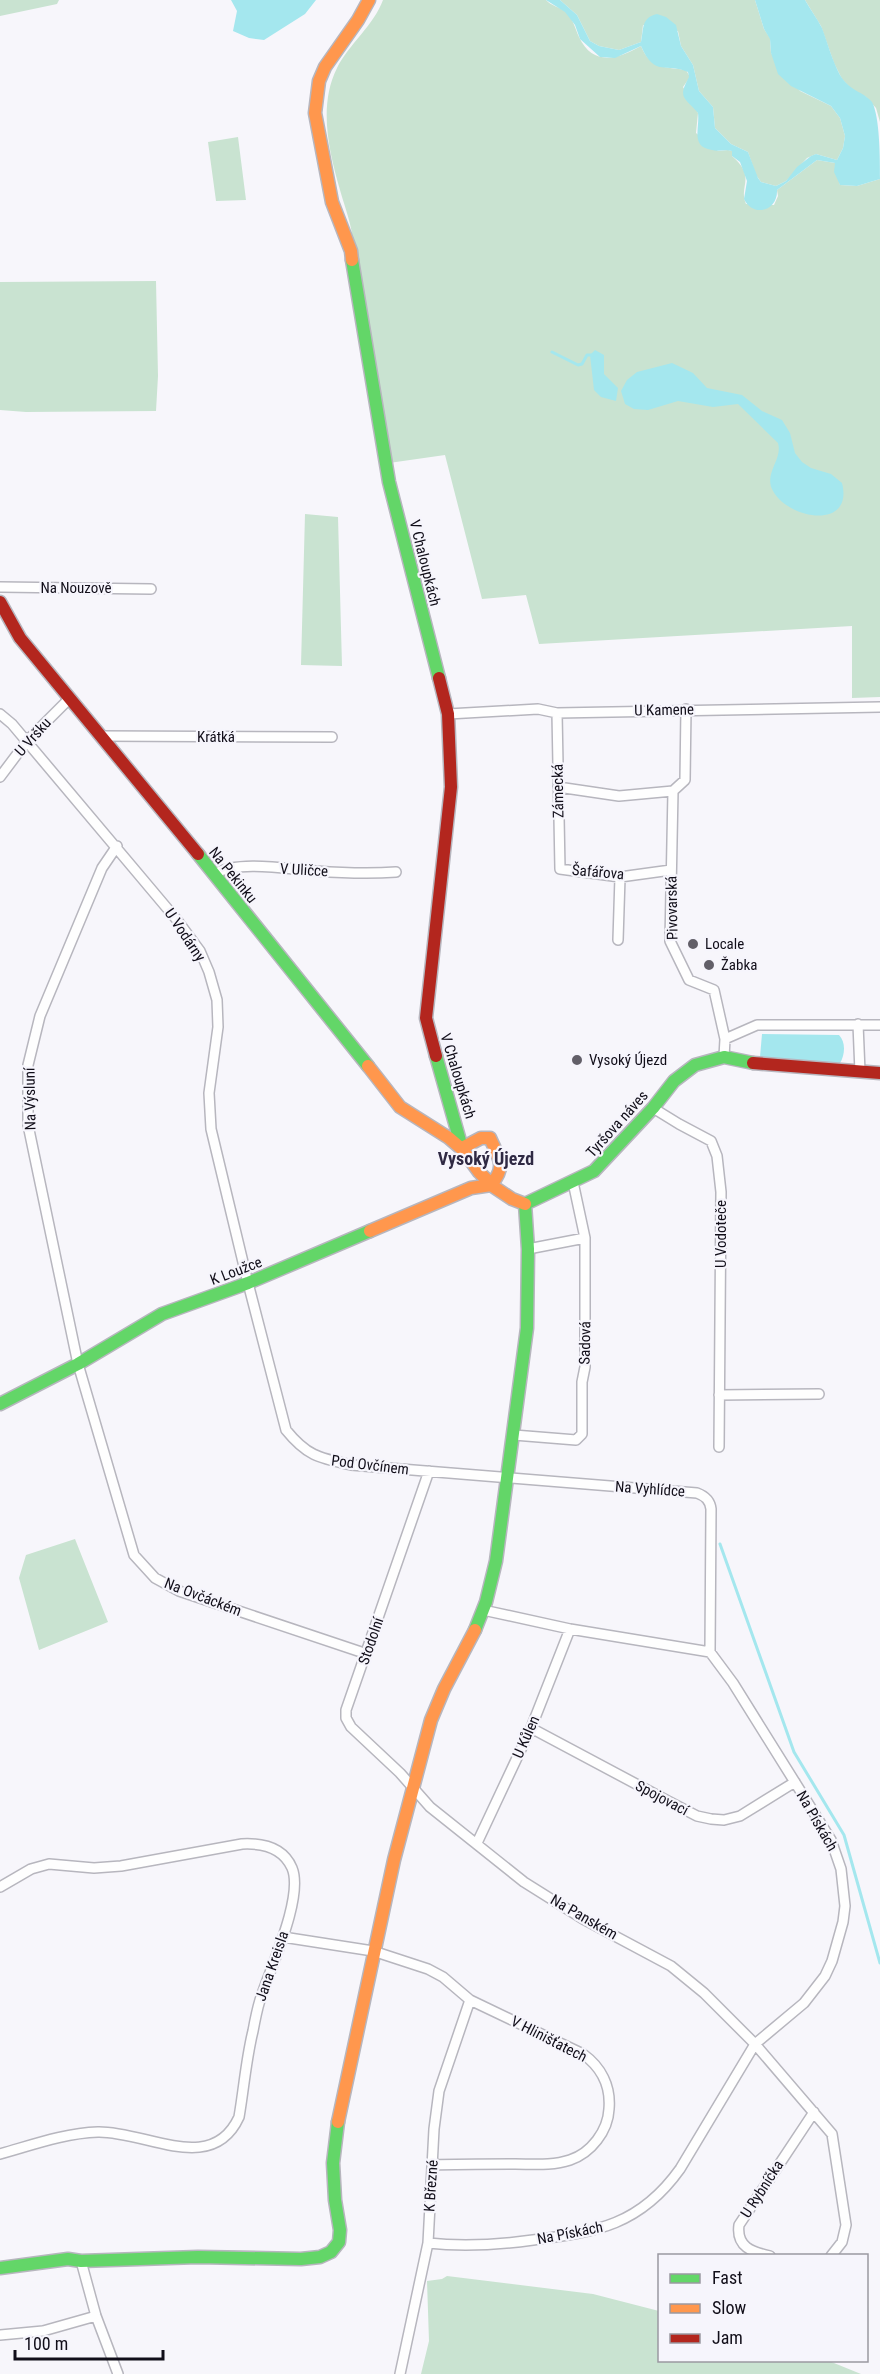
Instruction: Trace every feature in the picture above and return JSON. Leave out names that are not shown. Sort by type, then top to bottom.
[{"type":"street","name":"V Chaloupkách","points":[[369,0],[358,20],[324,67],[315,113],[332,202],[351,251],[389,482],[448,714],[451,787],[426,1018],[429,1037],[456,1118],[462,1148]]},
{"type":"street","name":"Na Nouzově","points":[[0,587],[151,589]]},
{"type":"street","name":"Na Pekinku","points":[[0,602],[20,638],[214,874],[400,1107],[462,1148]]},
{"type":"street","name":"U Vršku","points":[[0,777],[27,741],[69,699]]},
{"type":"street","name":"U Kamene","points":[[448,714],[538,709],[557,713],[880,707]]},
{"type":"street","name":"Pivovarská","points":[[686,709],[685,780],[673,791],[670,941],[689,980],[714,990],[725,1039]]},
{"type":"street","name":"Zámecká","points":[[557,713],[560,869]]},
{"type":"street","name":"U Vodárny","points":[[0,714],[12,724],[117,846],[200,951],[217,1000],[218,1027],[209,1093],[211,1129],[248,1283]]},
{"type":"street","name":"Krátká","points":[[100,736],[332,737]]},
{"type":"street","points":[[558,787],[619,796],[673,791]]},
{"type":"street","name":"Na Výsluní","points":[[78,1364],[28,1125],[28,1065],[40,1016],[102,868],[117,846]]},
{"type":"street","name":"V Uličce","points":[[214,874],[224,868],[396,872]]},
{"type":"street","name":"Šafářova","points":[[560,869],[620,877],[671,870]]},
{"type":"street","points":[[618,940],[620,877]]},
{"type":"street","points":[[858,1024],[860,1072]]},
{"type":"street","points":[[724,1057],[725,1039],[758,1025],[880,1024]]},
{"type":"street","name":"Tyršova náves","points":[[525,1204],[594,1171],[684,1072],[695,1065],[724,1057],[764,1065],[880,1073]]},
{"type":"street","name":"U Vodoteče","points":[[653,1108],[711,1141],[717,1156],[722,1202],[718,1447]]},
{"type":"street","points":[[0,2268],[68,2259],[81,2261],[198,2257],[301,2259],[320,2257],[331,2252],[339,2242],[340,2230],[335,2200],[333,2163],[338,2121],[373,1951],[431,1720],[483,1610],[496,1561],[508,1478],[527,1328],[528,1249],[525,1204],[514,1201],[491,1185],[462,1148],[481,1138],[490,1138],[501,1163],[500,1174],[491,1185]]},
{"type":"street","name":"Sadová","points":[[514,1435],[576,1440],[582,1434],[582,1382],[585,1367],[585,1238],[573,1182]]},
{"type":"street","name":"K Loužce","points":[[0,1404],[78,1364],[162,1314],[248,1283],[471,1188],[491,1185]]},
{"type":"street","points":[[528,1249],[585,1238]]},
{"type":"street","name":"Pod Ovčínem","points":[[248,1283],[286,1430],[300,1447],[316,1458],[351,1465],[508,1478]]},
{"type":"street","name":"Na Ovčáckém","points":[[78,1364],[134,1554],[155,1578],[179,1591],[367,1654]]},
{"type":"street","points":[[719,1395],[819,1394]]},
{"type":"street","name":"Stodolní","points":[[414,1787],[351,1726],[346,1718],[346,1710],[429,1471]]},
{"type":"street","name":"Na Vyhlídce","points":[[508,1478],[697,1493],[707,1498],[711,1509],[710,1652]]},
{"type":"street","points":[[483,1610],[570,1629],[710,1652]]},
{"type":"street","name":"U Kůlen","points":[[477,1843],[531,1728],[570,1629]]},
{"type":"street","name":"Na Pískách","points":[[428,2243],[485,2246],[560,2237],[600,2230],[644,2207],[669,2184],[755,2044],[789,2017],[814,1990],[832,1961],[843,1922],[844,1888],[837,1853],[733,1683],[710,1652]]},
{"type":"street","name":"Spojovací","points":[[531,1728],[697,1816],[711,1820],[740,1816],[795,1782]]},
{"type":"street","name":"Na Panském","points":[[414,1787],[430,1807],[524,1882],[583,1919],[672,1966],[704,1993],[755,2044]]},
{"type":"street","name":"Jana Kreisla","points":[[0,1887],[31,1869],[49,1864],[94,1868],[121,1866],[242,1844],[260,1843],[280,1853],[292,1868],[295,1884],[294,1898],[283,1937],[260,2001],[252,2034],[239,2117],[224,2138],[208,2146],[192,2149],[116,2133],[99,2132],[60,2138],[0,2154]]},
{"type":"street","name":"V Hlinišťatech","points":[[283,1937],[373,1951],[428,1969],[443,1977],[470,2000],[583,2054],[592,2061],[605,2080],[609,2109],[606,2125],[591,2147],[572,2160],[544,2164],[432,2164]]},
{"type":"street","name":"K Březné","points":[[400,2374],[428,2243],[435,2120],[439,2091],[470,2000]]},
{"type":"street","points":[[755,2044],[828,2128],[834,2142],[845,2233],[842,2242],[833,2254]]},
{"type":"street","name":"U Rybníčka","points":[[762,2254],[744,2247],[739,2240],[739,2225],[754,2199],[814,2112]]},
{"type":"street","points":[[81,2261],[96,2316],[118,2374]]},
{"type":"street","points":[[0,2335],[43,2331],[96,2316]]},
{"type":"green space","points":[[0,0],[59,0],[57,4],[0,16]]},
{"type":"green space","points":[[383,0],[546,0],[564,10],[585,47],[591,53],[607,58],[615,57],[641,46],[649,59],[659,66],[686,70],[690,77],[683,87],[698,113],[696,133],[718,151],[732,151],[732,156],[744,170],[746,204],[774,205],[778,196],[777,190],[817,160],[835,163],[840,185],[857,186],[880,179],[880,697],[852,698],[852,626],[539,644],[526,595],[482,599],[445,455],[389,463],[351,230],[329,145],[327,113],[331,83],[342,59],[374,18]]},
{"type":"green space","points":[[560,0],[755,0],[764,29],[770,38],[771,53],[800,91],[831,106],[840,118],[845,136],[843,148],[837,160],[816,154],[807,158],[786,181],[776,186],[761,182],[756,175],[748,152],[731,144],[715,128],[713,107],[699,91],[693,65],[681,46],[678,31],[643,25],[641,42],[619,50],[599,46],[590,41],[577,15]]},
{"type":"green space","points":[[805,0],[880,0],[880,122],[876,108],[866,97],[853,91],[842,79],[821,26]]},
{"type":"green space","points":[[238,137],[246,200],[216,201],[208,142]]},
{"type":"green space","points":[[156,281],[158,376],[156,411],[26,412],[0,410],[0,282]]},
{"type":"green space","points":[[305,514],[338,517],[342,666],[301,665]]},
{"type":"green space","points":[[75,1539],[108,1622],[39,1650],[19,1578],[26,1555]]},
{"type":"green space","points":[[447,2276],[593,2294],[658,2311],[658,2362],[831,2362],[861,2374],[421,2374],[429,2341],[427,2281]]},
{"type":"water","points":[[231,0],[316,0],[305,14],[264,40],[249,38],[233,31],[237,11]]},
{"type":"water","points":[[546,0],[560,0],[577,15],[590,41],[599,46],[619,50],[641,42],[644,24],[652,16],[657,14],[666,17],[676,25],[681,46],[693,65],[699,91],[713,107],[715,128],[731,144],[748,152],[761,182],[776,186],[786,181],[797,167],[811,156],[816,154],[837,160],[843,148],[845,136],[840,118],[831,106],[791,86],[778,74],[771,53],[770,39],[764,29],[755,0],[805,0],[822,28],[840,75],[848,85],[872,102],[875,109],[880,150],[880,179],[857,186],[840,185],[834,172],[835,163],[817,160],[777,190],[774,203],[769,207],[764,210],[753,209],[744,199],[747,181],[740,162],[732,156],[732,151],[715,151],[705,148],[698,141],[698,113],[683,94],[689,77],[688,72],[656,66],[646,56],[641,46],[615,58],[600,57],[580,39],[575,25],[565,12]]},
{"type":"water","points":[[595,350],[604,355],[604,374],[618,388],[616,401],[601,397],[594,390],[590,355]]},
{"type":"water","points":[[672,363],[693,373],[707,388],[742,395],[762,411],[782,420],[790,433],[795,453],[802,462],[811,468],[831,474],[842,483],[843,498],[839,508],[830,514],[818,516],[792,509],[781,501],[773,491],[770,478],[778,455],[778,443],[738,404],[713,407],[678,401],[648,410],[634,409],[625,404],[621,391],[627,380],[637,372]]},
{"type":"water","points":[[762,1034],[839,1035],[844,1045],[843,1056],[840,1063],[763,1058],[760,1057]]},
{"type":"waterway","points":[[552,352],[578,365],[582,364],[587,355],[592,355]]},
{"type":"waterway","points":[[720,1544],[794,1752],[844,1835],[880,1963]]},
{"type":"traffic: fast","points":[[352,260],[389,482],[439,678]]},
{"type":"traffic: fast","points":[[198,854],[368,1066]]},
{"type":"traffic: fast","points":[[436,1056],[462,1148]]},
{"type":"traffic: fast","points":[[525,1204],[594,1171],[653,1108],[674,1081],[695,1065],[724,1057],[753,1063]]},
{"type":"traffic: fast","points":[[475,1630],[486,1602],[496,1561],[527,1328],[528,1249],[525,1204]]},
{"type":"traffic: fast","points":[[0,1404],[78,1364],[162,1314],[248,1283],[370,1231]]},
{"type":"traffic: fast","points":[[0,2268],[68,2259],[81,2261],[198,2257],[301,2259],[320,2257],[331,2252],[339,2242],[340,2230],[335,2200],[333,2163],[338,2122]]},
{"type":"traffic: slow","points":[[352,260],[351,251],[332,202],[315,113],[319,81],[325,67],[369,0]]},
{"type":"traffic: slow","points":[[368,1066],[400,1107],[449,1138],[463,1150],[479,1172],[494,1187],[512,1199],[525,1204]]},
{"type":"traffic: slow","points":[[462,1148],[481,1138],[490,1138],[500,1162],[499,1173],[491,1185]]},
{"type":"traffic: slow","points":[[370,1231],[471,1188],[491,1185]]},
{"type":"traffic: slow","points":[[338,2122],[394,1860],[431,1720],[444,1689],[475,1630]]},
{"type":"traffic: jam","points":[[0,602],[20,638],[198,854]]},
{"type":"traffic: jam","points":[[436,1056],[426,1018],[451,787],[448,714],[439,678]]},
{"type":"traffic: jam","points":[[753,1063],[880,1073]]},
{"type":"place","name":"Locale","points":[[693,944]]},
{"type":"place","name":"Žabka","points":[[709,965]]},
{"type":"place","name":"Vysoký Újezd","points":[[577,1060]]},
{"type":"district","name":"Vysoký Újezd","points":[[486,1158]]}]
